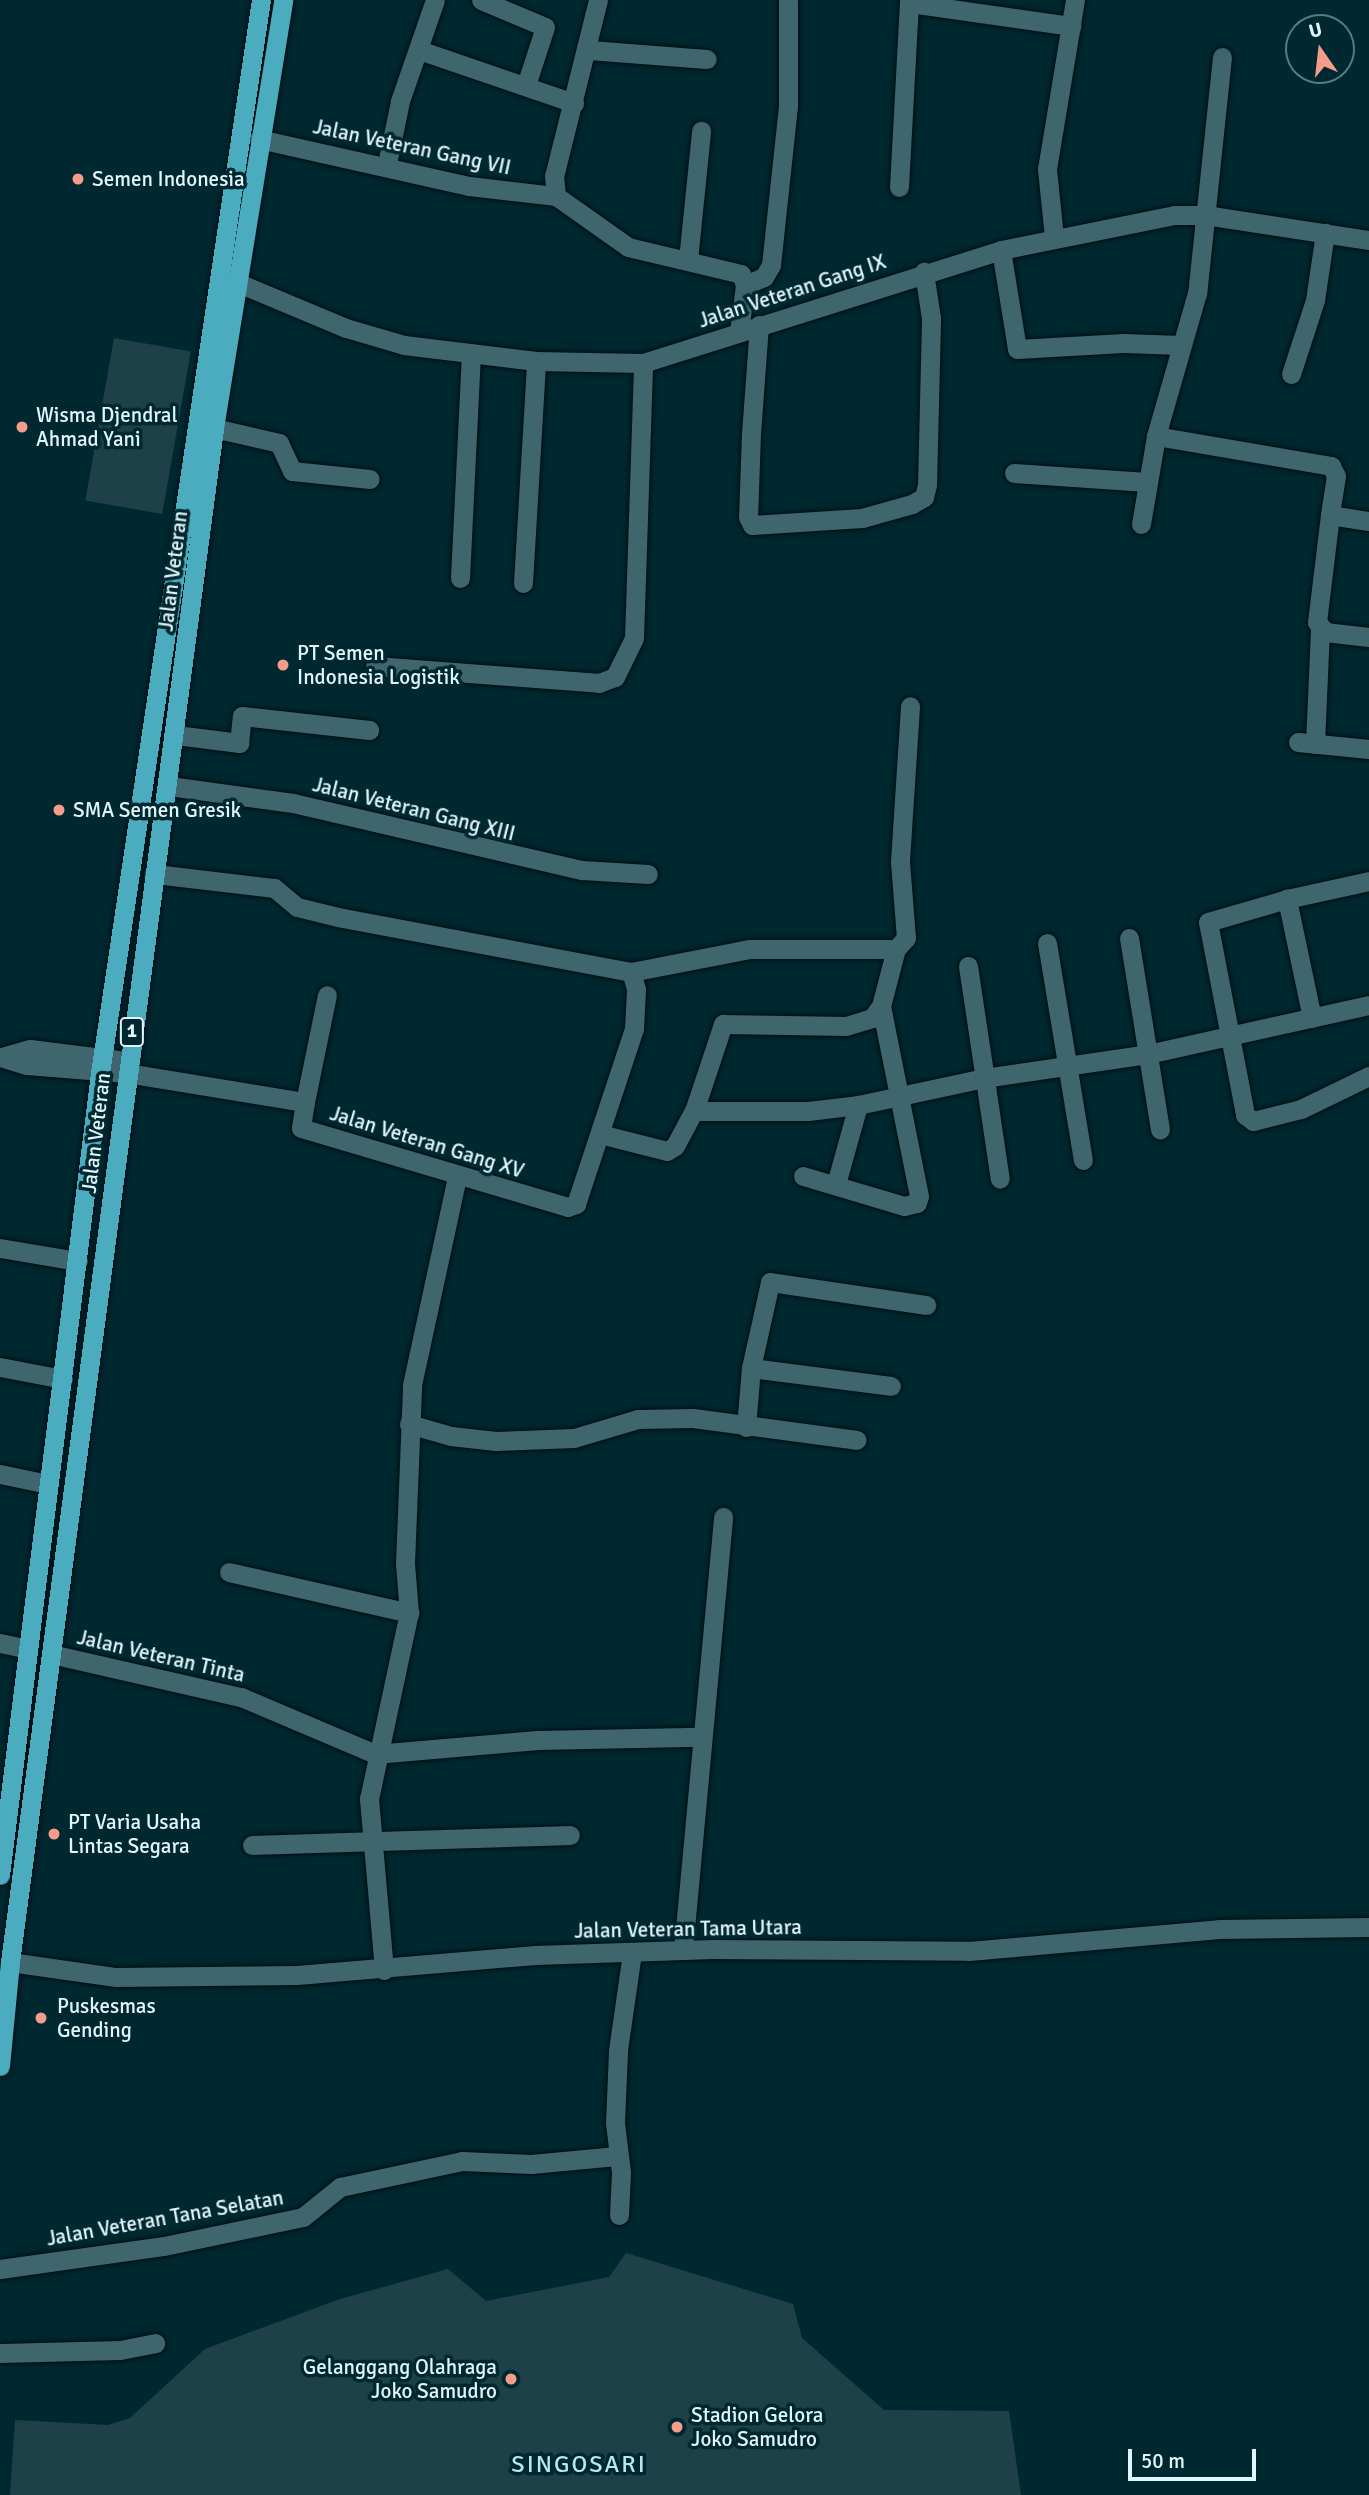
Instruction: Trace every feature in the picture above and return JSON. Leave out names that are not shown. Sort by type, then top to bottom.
[{"type":"highway","name":"Jalan Veteran","points":[[0,1875],[101,1066],[261,0]]},
{"type":"highway","name":"Jalan Veteran","points":[[0,2066],[10,1962],[127,1068],[176,735],[214,428],[283,0]]},
{"type":"street","points":[[387,164],[400,101],[435,0]]},
{"type":"street","points":[[481,0],[545,27],[526,85]]},
{"type":"street","points":[[598,0],[589,50],[554,176],[556,196],[612,239],[734,271],[745,285],[739,332]]},
{"type":"street","points":[[745,285],[764,277],[771,265],[788,107],[788,0]]},
{"type":"street","points":[[1054,237],[1047,169],[1075,0]]},
{"type":"street","points":[[898,187],[909,1],[1071,26]]},
{"type":"street","points":[[419,50],[574,103]]},
{"type":"street","points":[[589,50],[708,59]]},
{"type":"street","points":[[1141,524],[1156,436],[1197,293],[1222,57]]},
{"type":"street","points":[[688,260],[701,131]]},
{"type":"street","name":"Jalan Veteran Gang VII","points":[[259,139],[387,164],[469,186],[556,196]]},
{"type":"street","name":"Jalan Veteran Gang IX","points":[[236,282],[377,339],[471,356],[536,361],[643,363],[924,272],[1001,250],[1054,237],[1174,215],[1205,215],[1369,240]]},
{"type":"street","points":[[1291,374],[1315,300],[1325,233]]},
{"type":"street","points":[[1001,250],[1017,349],[1181,345]]},
{"type":"street","points":[[759,325],[749,475],[752,525],[862,518],[912,504],[924,497],[927,485],[932,318],[924,272]]},
{"type":"street","points":[[460,578],[471,356]]},
{"type":"street","points":[[523,583],[536,361]]},
{"type":"street","points":[[375,666],[599,683],[615,677],[634,638],[643,363]]},
{"type":"street","points":[[214,428],[279,443],[292,471],[370,479]]},
{"type":"street","points":[[1156,436],[1331,467],[1336,476],[1317,622],[1320,630],[1306,743],[1369,749]]},
{"type":"street","points":[[1014,473],[1147,482]]},
{"type":"street","points":[[1330,515],[1369,521]]},
{"type":"street","points":[[1320,630],[1369,637]]},
{"type":"street","points":[[631,972],[636,989],[634,1029],[600,1134],[672,1150],[694,1111],[723,1024],[846,1026],[872,1018],[881,1006],[897,949],[906,939],[900,861],[910,706]]},
{"type":"street","points":[[176,735],[239,743],[242,716],[369,730]]},
{"type":"street","name":"Jalan Veteran Gang XIII","points":[[169,786],[293,803],[569,868],[648,874]]},
{"type":"street","points":[[154,874],[274,888],[297,907],[631,972],[749,949],[897,949]]},
{"type":"street","points":[[1369,881],[1287,899],[1208,922],[1227,1038],[1247,1120],[1301,1109],[1369,1076]]},
{"type":"street","points":[[1287,899],[1312,1018]]},
{"type":"street","points":[[1129,938],[1160,1130]]},
{"type":"street","points":[[1047,943],[1083,1160]]},
{"type":"street","points":[[968,966],[1000,1180]]},
{"type":"street","points":[[305,1102],[327,995]]},
{"type":"street","points":[[803,1176],[904,1206],[917,1203],[881,1006]]},
{"type":"street","points":[[694,1111],[808,1111],[858,1105],[984,1078],[1065,1064],[1148,1054],[1369,1006]]},
{"type":"street","name":"Jalan Veteran Gang XV","points":[[1,1057],[27,1065],[127,1068],[305,1102],[302,1128],[568,1208],[576,1204],[600,1134]]},
{"type":"street","points":[[836,1184],[858,1105]]},
{"type":"street","points":[[384,1970],[369,1799],[375,1754],[392,1703],[409,1613],[405,1563],[412,1385],[457,1176]]},
{"type":"street","points":[[0,1248],[78,1261]]},
{"type":"street","points":[[746,1427],[751,1368],[771,1282],[926,1305]]},
{"type":"street","points":[[0,1367],[64,1379]]},
{"type":"street","points":[[751,1368],[891,1386]]},
{"type":"street","points":[[409,1424],[451,1436],[496,1441],[574,1438],[638,1419],[693,1418],[857,1440]]},
{"type":"street","points":[[0,1474],[48,1484]]},
{"type":"street","points":[[683,1950],[699,1737],[714,1640],[723,1517]]},
{"type":"street","points":[[229,1572],[409,1613]]},
{"type":"street","points":[[0,1643],[27,1649]]},
{"type":"street","name":"Jalan Veteran Tinta","points":[[51,1654],[240,1697],[375,1754]]},
{"type":"street","points":[[375,1754],[537,1740],[699,1737]]},
{"type":"street","points":[[252,1845],[570,1835]]},
{"type":"street","name":"Jalan Veteran Tama Utara","points":[[10,1962],[116,1977],[384,1970],[502,1956],[683,1950],[969,1951],[1195,1930],[1369,1927]]},
{"type":"street","points":[[619,2215],[618,2050],[632,1953]]},
{"type":"street","name":"Jalan Veteran Tana Selatan","points":[[0,2269],[164,2246],[303,2217],[340,2188],[462,2161],[531,2164],[617,2155]]},
{"type":"street","points":[[0,2353],[120,2350],[155,2343]]},
{"type":"shaded area","points":[[114,338],[191,352],[162,514],[85,500]]},
{"type":"shaded area","name":"Gelanggang Olahraga Joko Samudro","points":[[626,2253],[793,2304],[802,2338],[884,2410],[1009,2411],[1021,2495],[10,2495],[15,2420],[108,2425],[130,2418],[205,2349],[340,2299],[448,2269],[486,2301],[609,2277]]},
{"type":"place","name":"Semen Indonesia","points":[[78,179]]},
{"type":"place","name":"Wisma Djendral Ahmad Yani","points":[[22,427]]},
{"type":"place","name":"PT Semen Indonesia Logistik","points":[[283,665]]},
{"type":"place","name":"SMA Semen Gresik","points":[[59,810]]},
{"type":"place","name":"PT Varia Usaha Lintas Segara","points":[[54,1834]]},
{"type":"place","name":"Puskesmas Gending","points":[[41,2018]]},
{"type":"place","name":"Gelanggang Olahraga Joko Samudro","points":[[511,2379]]},
{"type":"place","name":"Stadion Gelora Joko Samudro","points":[[677,2427]]},
{"type":"district","name":"SINGOSARI","points":[[579,2465]]}]
